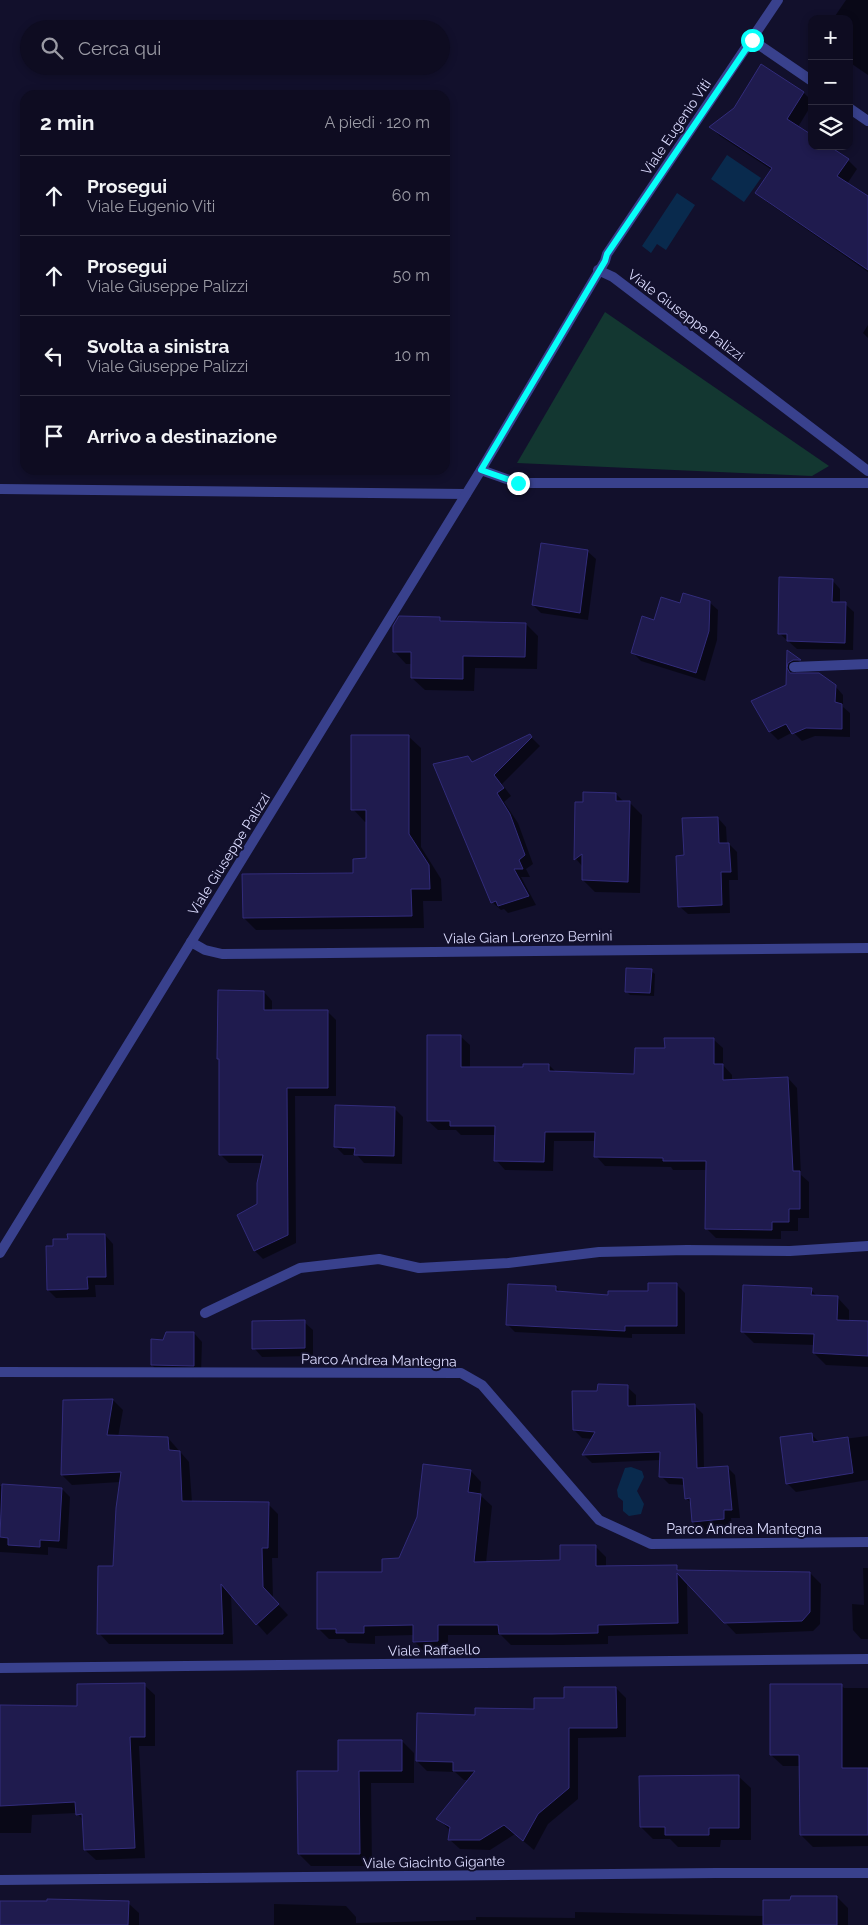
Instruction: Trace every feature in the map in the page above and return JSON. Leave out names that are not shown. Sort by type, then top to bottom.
[{"type":"street","name":"Viale Eugenio Viti","points":[[598,270],[778,0]]},
{"type":"street","points":[[752,40],[808,79]]},
{"type":"street","points":[[853,111],[868,121]]},
{"type":"street","name":"Viale Giuseppe Palizzi","points":[[0,1253],[481,470],[598,270],[613,277],[868,471]]},
{"type":"street","points":[[481,470],[518,483],[868,483]]},
{"type":"street","points":[[0,489],[466,494]]},
{"type":"street","points":[[794,667],[868,664]]},
{"type":"street","name":"Viale Gian Lorenzo Bernini","points":[[191,942],[205,950],[222,954],[868,948]]},
{"type":"street","points":[[205,1313],[300,1268],[379,1259],[419,1268],[508,1263],[598,1252],[687,1250],[790,1251],[868,1246]]},
{"type":"street","name":"Parco Andrea Mantegna","points":[[0,1372],[461,1373],[482,1385],[599,1520],[651,1544],[868,1542]]},
{"type":"street","name":"Viale Raffaello","points":[[0,1668],[868,1660]]},
{"type":"street","name":"Viale Giacinto Gigante","points":[[0,1880],[868,1873]]},
{"type":"green space","points":[[605,312],[829,466],[812,476],[517,463]]},
{"type":"water","points":[[727,155],[761,178],[744,202],[711,179]]},
{"type":"water","points":[[677,193],[695,205],[666,250],[657,244],[651,253],[642,246]]},
{"type":"water","points":[[631,1467],[642,1471],[644,1477],[637,1491],[644,1504],[641,1514],[629,1516],[623,1511],[623,1501],[618,1497],[617,1490],[625,1468]]},
{"type":"building","points":[[761,64],[804,92],[787,119],[808,132],[808,150],[835,150],[849,159],[837,176],[868,196],[868,270],[755,193],[772,168],[709,127],[734,108]]},
{"type":"building","points":[[541,543],[588,550],[580,613],[532,605]]},
{"type":"building","points":[[779,577],[833,579],[832,602],[846,602],[845,643],[787,641],[787,634],[778,634]]},
{"type":"building","points":[[683,593],[710,601],[709,631],[696,673],[631,653],[642,616],[654,620],[661,597],[680,603]]},
{"type":"building","points":[[399,616],[440,617],[440,621],[526,623],[525,657],[463,656],[463,679],[411,678],[411,652],[393,652],[393,626]]},
{"type":"building","points":[[787,650],[801,660],[793,660],[788,663],[787,668],[790,673],[819,673],[836,685],[835,702],[842,704],[842,729],[806,728],[792,734],[786,724],[769,732],[751,701],[786,685]]},
{"type":"building","points":[[530,734],[532,737],[494,775],[504,788],[497,793],[510,814],[525,855],[519,860],[523,869],[514,869],[529,896],[498,906],[496,901],[491,903],[433,764],[468,756],[472,762]]},
{"type":"building","points":[[351,735],[409,735],[409,834],[429,865],[430,889],[411,889],[412,916],[243,918],[242,874],[353,873],[353,859],[366,858],[366,810],[351,810]]},
{"type":"building","points":[[583,792],[616,793],[616,801],[630,801],[628,882],[582,880],[582,854],[574,860],[575,802],[583,802]]},
{"type":"building","points":[[718,817],[719,843],[729,843],[731,872],[721,872],[722,905],[678,907],[676,856],[684,855],[682,818]]},
{"type":"building","points":[[626,968],[652,969],[650,993],[625,992]]},
{"type":"building","points":[[218,990],[264,991],[264,1010],[328,1010],[328,1088],[287,1088],[288,1235],[254,1251],[237,1215],[257,1204],[257,1183],[263,1155],[219,1155]]},
{"type":"building","points":[[427,1035],[461,1035],[461,1067],[523,1067],[523,1064],[549,1064],[549,1071],[634,1074],[635,1048],[665,1048],[664,1038],[714,1038],[714,1064],[723,1064],[723,1080],[788,1077],[793,1171],[800,1171],[800,1209],[789,1209],[789,1222],[772,1222],[772,1230],[705,1229],[706,1161],[663,1161],[663,1158],[594,1157],[595,1132],[545,1132],[544,1162],[494,1161],[495,1126],[450,1126],[450,1121],[427,1121]]},
{"type":"building","points":[[335,1105],[395,1107],[394,1156],[354,1155],[355,1148],[334,1147]]},
{"type":"building","points":[[67,1234],[105,1234],[106,1277],[87,1277],[88,1289],[47,1290],[46,1246],[53,1246],[53,1239],[68,1239]]},
{"type":"building","points":[[648,1283],[677,1283],[677,1326],[625,1326],[625,1331],[506,1325],[508,1284],[556,1286],[556,1291],[608,1295],[608,1291],[648,1291]]},
{"type":"building","points":[[743,1285],[812,1288],[811,1295],[838,1296],[837,1320],[868,1321],[868,1356],[813,1353],[814,1334],[741,1332]]},
{"type":"building","points":[[305,1320],[305,1348],[252,1349],[252,1321]]},
{"type":"building","points":[[166,1332],[194,1332],[194,1366],[151,1365],[151,1339],[163,1340]]},
{"type":"building","points":[[598,1384],[628,1385],[628,1406],[695,1404],[697,1468],[728,1466],[732,1510],[724,1510],[724,1519],[692,1522],[690,1498],[685,1499],[683,1478],[659,1477],[660,1452],[582,1455],[595,1432],[573,1430],[572,1391],[597,1391]]},
{"type":"building","points":[[113,1399],[107,1435],[168,1437],[169,1450],[180,1451],[182,1501],[269,1502],[268,1548],[262,1548],[263,1587],[279,1604],[256,1625],[221,1584],[223,1634],[97,1634],[98,1566],[113,1566],[116,1508],[121,1472],[61,1475],[63,1400]]},
{"type":"building","points":[[812,1433],[813,1442],[848,1437],[853,1473],[786,1484],[780,1437]]},
{"type":"building","points":[[423,1464],[471,1470],[468,1492],[481,1494],[474,1562],[560,1560],[560,1545],[596,1545],[596,1566],[677,1565],[677,1570],[810,1572],[810,1612],[802,1621],[724,1623],[677,1573],[678,1623],[598,1625],[598,1633],[552,1634],[499,1634],[498,1625],[438,1625],[438,1641],[413,1642],[413,1625],[364,1626],[364,1633],[336,1633],[336,1629],[317,1629],[317,1572],[382,1572],[382,1559],[399,1558],[417,1517]]},
{"type":"building","points":[[2,1484],[62,1488],[59,1541],[40,1540],[40,1547],[8,1545],[8,1538],[0,1537]]},
{"type":"building","points":[[145,1683],[145,1737],[130,1737],[135,1848],[84,1850],[82,1814],[76,1815],[75,1802],[0,1806],[0,1705],[77,1706],[77,1684]]},
{"type":"building","points":[[770,1684],[842,1684],[842,1768],[868,1768],[868,1835],[800,1835],[799,1755],[770,1755]]},
{"type":"building","points":[[564,1687],[616,1687],[617,1728],[569,1728],[569,1788],[538,1814],[523,1841],[504,1825],[480,1840],[448,1840],[450,1827],[436,1819],[475,1771],[453,1771],[453,1762],[416,1761],[417,1713],[475,1715],[475,1708],[534,1709],[534,1698],[564,1698]]},
{"type":"building","points":[[338,1740],[402,1740],[402,1771],[359,1771],[360,1854],[298,1854],[297,1771],[338,1771]]},
{"type":"building","points":[[739,1775],[739,1828],[709,1828],[709,1835],[665,1835],[665,1827],[640,1827],[639,1776]]},
{"type":"building","points":[[791,1896],[837,1896],[837,1925],[763,1925],[763,1900],[790,1900]]},
{"type":"building","points":[[47,1899],[129,1901],[128,1925],[0,1925],[0,1901],[47,1901]]},
{"type":"route","points":[[518,483],[481,470],[605,261],[605,257],[752,40]]}]
